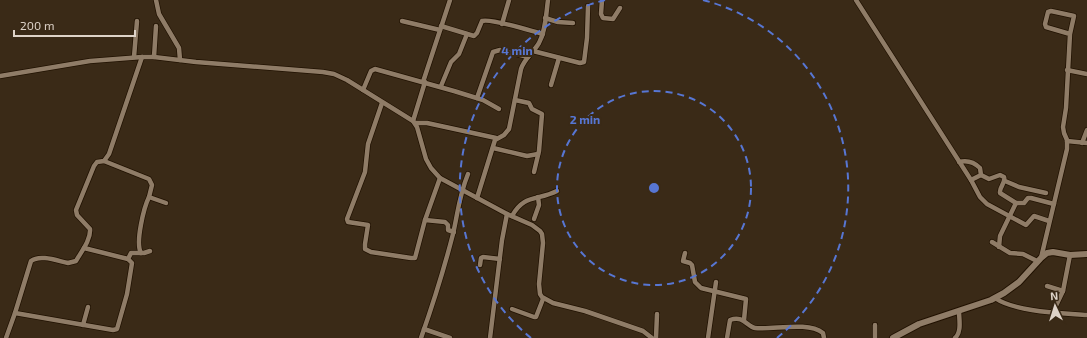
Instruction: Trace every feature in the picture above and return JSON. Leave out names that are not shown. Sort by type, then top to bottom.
[{"type":"street","points":[[156,0],[159,14],[179,48],[180,60]]},
{"type":"street","points":[[450,0],[424,82],[414,122],[426,159],[431,168],[440,178],[532,226],[542,234],[543,255],[539,284],[540,294],[544,299],[643,331],[652,338]]},
{"type":"street","points":[[502,24],[509,0]]},
{"type":"street","points":[[0,76],[90,61],[134,57],[154,57],[323,72],[334,74],[347,80],[414,122],[427,123],[496,138],[504,136],[508,131],[521,69],[528,57],[538,45],[543,34],[548,0]]},
{"type":"street","points":[[602,0],[601,14],[603,18],[614,19],[620,8]]},
{"type":"street","points":[[856,0],[971,180],[980,197],[987,204],[1026,225],[1034,216],[1049,221]]},
{"type":"street","points":[[533,51],[580,63],[584,62],[588,6]]},
{"type":"street","points":[[1039,260],[1064,164],[1067,141],[1063,127],[1070,34],[1074,16],[1051,11],[1048,12],[1045,24],[1046,27],[1070,34]]},
{"type":"street","points":[[545,18],[558,22],[573,23]]},
{"type":"street","points":[[402,21],[475,35],[481,22],[484,20],[543,34]]},
{"type":"street","points":[[134,57],[137,21]]},
{"type":"street","points":[[154,57],[156,26]]},
{"type":"street","points":[[441,86],[451,62],[459,54],[467,34]]},
{"type":"street","points":[[477,98],[493,52],[500,50],[528,57]]},
{"type":"street","points":[[104,161],[109,154],[142,57]]},
{"type":"street","points":[[551,85],[559,58]]},
{"type":"street","points":[[363,90],[371,71],[374,69],[441,86],[477,98],[499,109]]},
{"type":"street","points":[[1067,70],[1087,74]]},
{"type":"street","points":[[515,100],[529,103],[532,109],[542,114],[542,126],[534,172]]},
{"type":"street","points":[[382,103],[368,144],[365,172],[347,221],[368,225],[365,249],[368,251],[413,258],[416,256],[425,220],[440,178]]},
{"type":"street","points":[[1067,141],[1085,143],[1087,130]]},
{"type":"street","points":[[477,198],[496,138]]},
{"type":"street","points":[[493,148],[528,156],[538,154]]},
{"type":"street","points":[[6,338],[31,261],[36,258],[42,258],[72,263],[76,261],[84,248],[90,235],[90,229],[77,215],[76,210],[94,166],[98,162],[104,161],[151,180],[152,185],[138,248],[141,253]]},
{"type":"street","points":[[959,162],[967,161],[975,163],[980,168],[980,175]]},
{"type":"street","points":[[421,338],[454,232],[462,189],[468,174]]},
{"type":"street","points":[[971,180],[980,175]]},
{"type":"street","points":[[980,175],[988,179],[996,175],[1003,176],[1005,179],[1000,188],[1000,193],[1016,203],[1024,203],[1028,198],[1031,198],[1054,204]]},
{"type":"street","points":[[1004,182],[1046,193]]},
{"type":"street","points":[[490,338],[500,259],[509,215],[522,203],[557,191]]},
{"type":"street","points":[[149,197],[166,203]]},
{"type":"street","points":[[534,219],[539,205],[538,197]]},
{"type":"street","points":[[999,247],[1000,236],[1008,216],[1016,203]]},
{"type":"street","points":[[425,220],[445,222],[448,225],[448,230],[454,232]]},
{"type":"street","points":[[992,242],[1010,253],[1023,254],[1039,260]]},
{"type":"street","points":[[15,313],[113,330],[117,329],[130,281],[132,264],[128,259],[84,248]]},
{"type":"street","points":[[128,259],[131,253],[150,251]]},
{"type":"street","points":[[893,338],[919,324],[995,298],[1015,285],[1047,253],[1053,252],[1070,255],[1087,254]]},
{"type":"street","points":[[685,254],[683,261],[690,263],[694,276],[701,288],[745,298],[744,320]]},
{"type":"street","points":[[1053,312],[1063,291],[1070,255]]},
{"type":"street","points":[[480,265],[481,258],[483,257],[500,259]]},
{"type":"street","points":[[708,338],[716,282]]},
{"type":"street","points":[[1047,286],[1063,291]]},
{"type":"street","points":[[995,298],[1003,303],[1018,307],[1087,315]]},
{"type":"street","points":[[512,309],[536,317],[544,299]]},
{"type":"street","points":[[83,325],[88,307]]},
{"type":"street","points":[[955,338],[958,336],[959,330],[959,311]]},
{"type":"street","points":[[656,338],[657,314]]},
{"type":"street","points":[[727,338],[731,319],[744,320],[755,328],[798,327],[818,330],[823,333],[824,338]]},
{"type":"street","points":[[875,325],[875,338]]},
{"type":"street","points":[[424,329],[450,338]]}]
